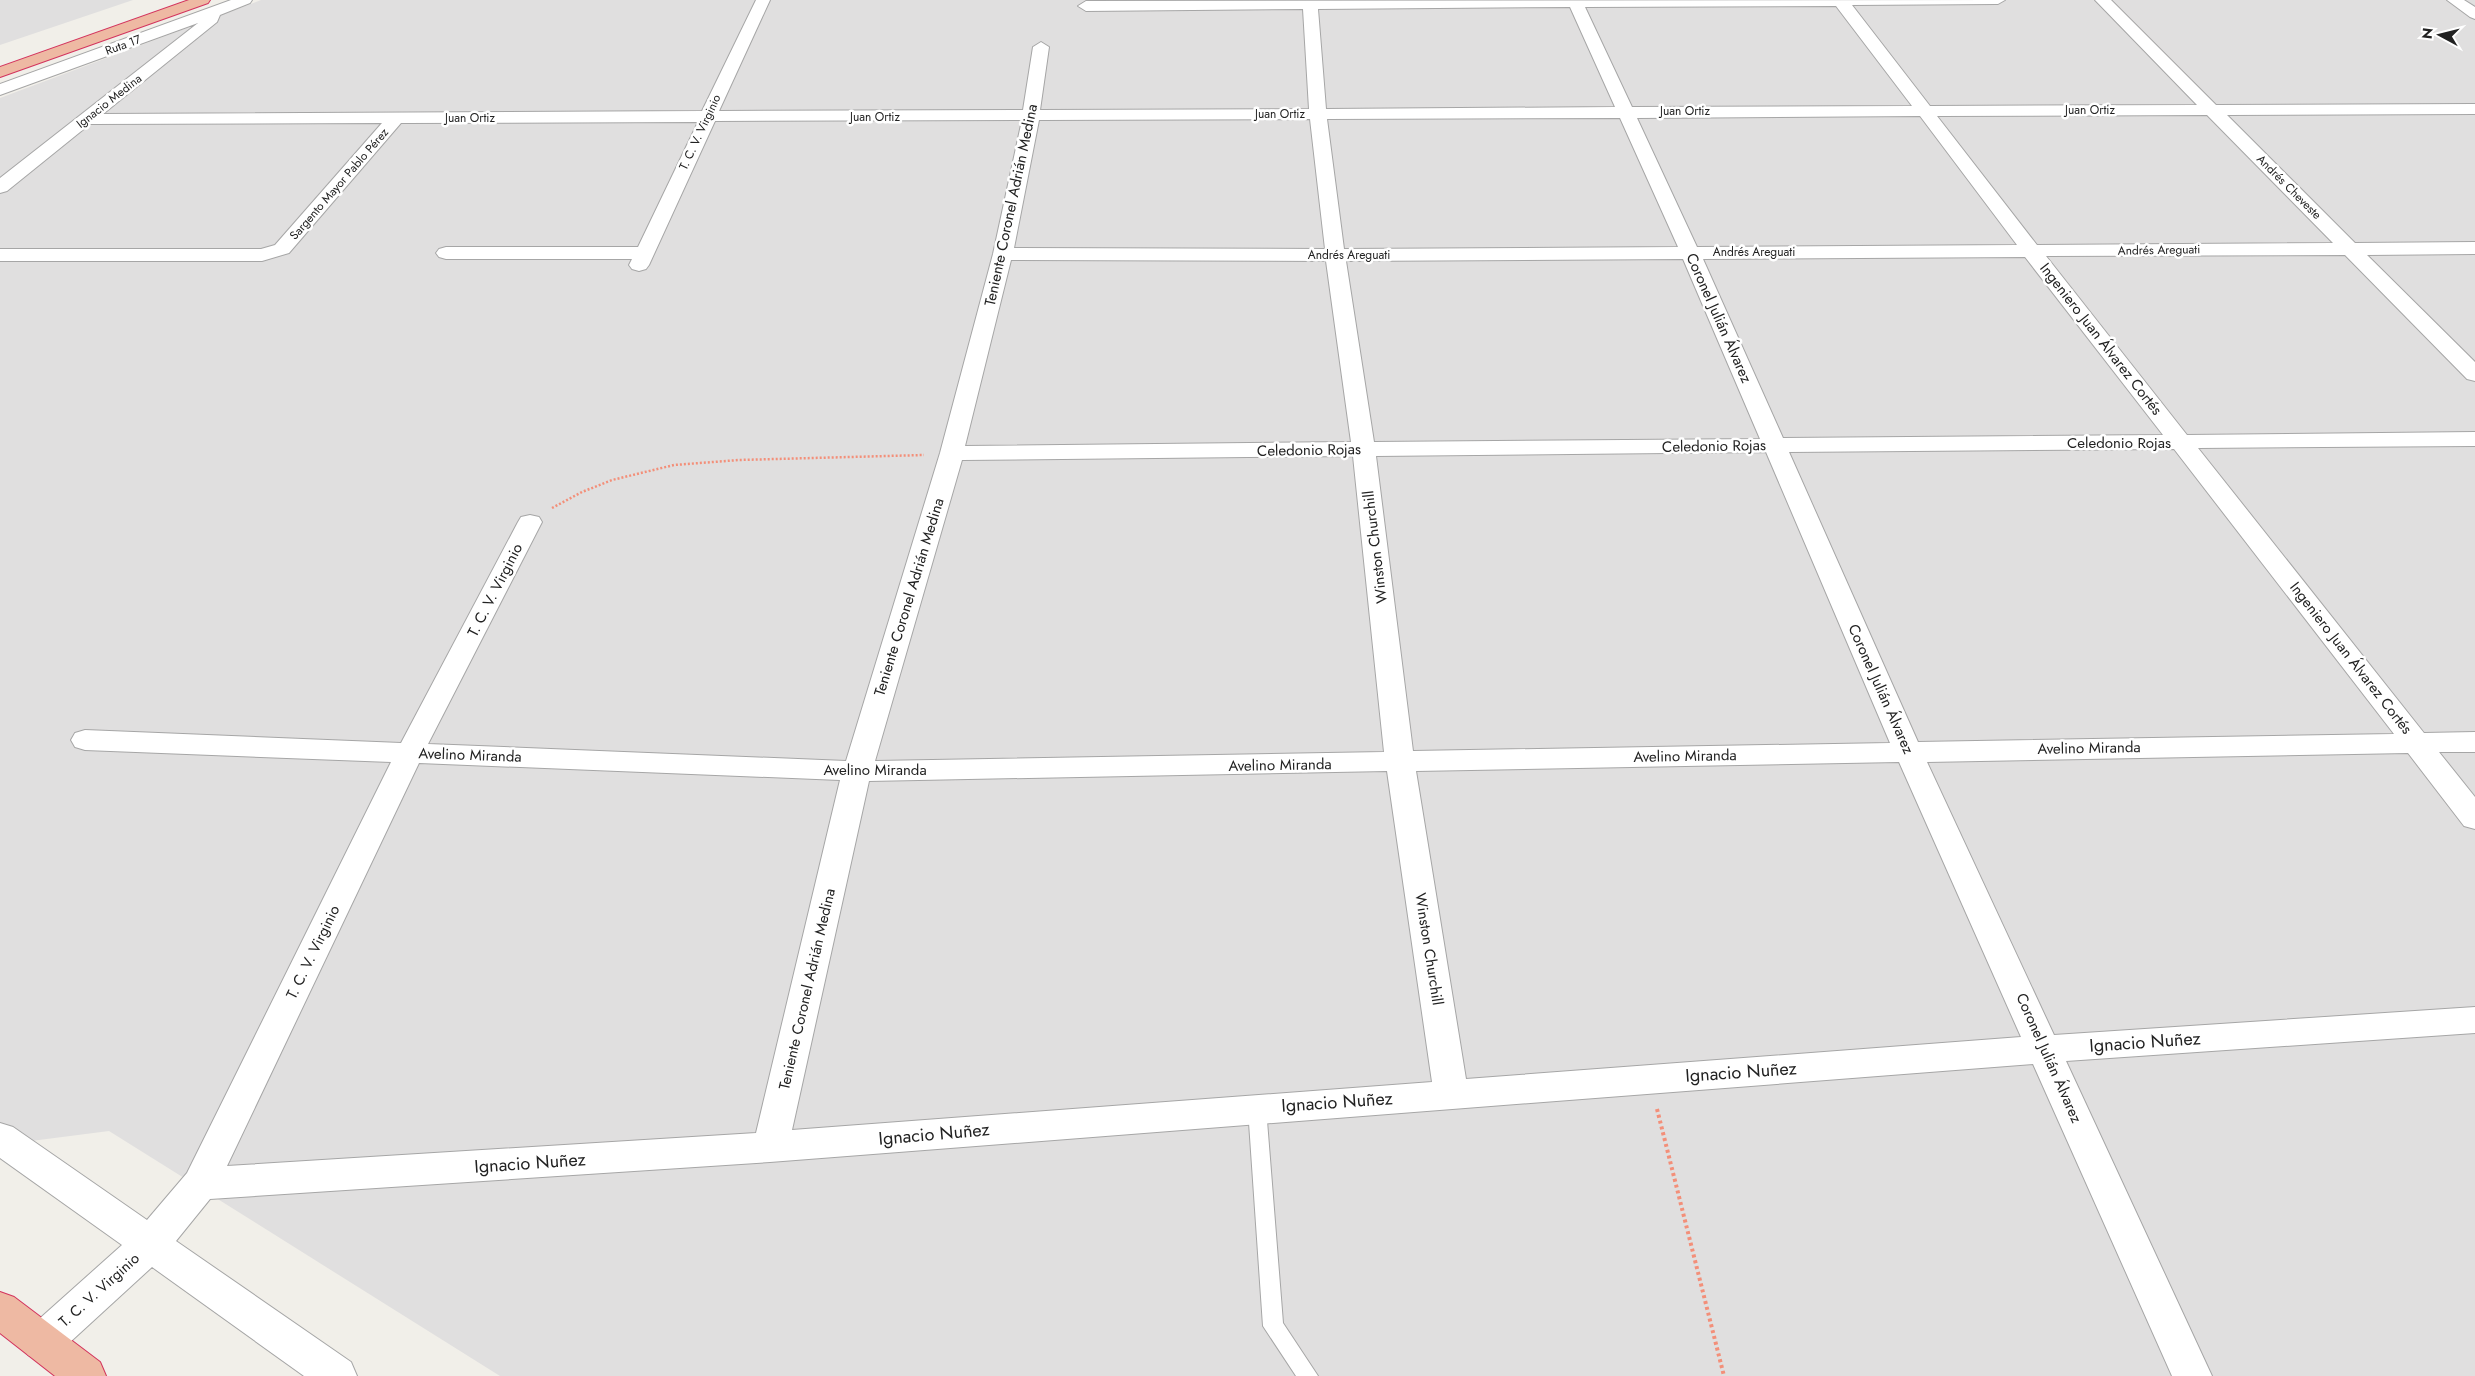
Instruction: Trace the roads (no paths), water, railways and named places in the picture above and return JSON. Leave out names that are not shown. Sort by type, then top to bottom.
[{"type":"highway","name":"Ruta 17","points":[[0,72],[208,6]]},
{"type":"highway","points":[[0,1310],[86,1376]]},
{"type":"street","name":"Ruta 17","points":[[0,90],[208,6],[245,0]]},
{"type":"street","name":"T. C. V. Virginio","points":[[446,253],[641,259],[763,0]]},
{"type":"street","points":[[1086,6],[1310,2],[1998,0]]},
{"type":"street","name":"Andrés Cheveste","points":[[2102,0],[2475,374]]},
{"type":"street","points":[[2454,0],[2475,14]]},
{"type":"street","name":"Ingeniero Juan Álvarez Cortés","points":[[1840,1],[2032,252],[2475,818]]},
{"type":"street","name":"Winston Churchill","points":[[1310,2],[1318,114],[1335,255],[1364,450],[1400,763],[1451,1093]]},
{"type":"street","name":"Coronel Julián Álvarez","points":[[1575,2],[1690,252],[1908,751],[2045,1048],[2192,1376]]},
{"type":"street","name":"Ignacio Medina","points":[[0,187],[212,18],[208,6]]},
{"type":"street","name":"Teniente Coronel Adrián Medina","points":[[770,1147],[857,772],[952,454],[1003,254],[1031,116],[1041,46]]},
{"type":"street","name":"Juan Ortiz","points":[[86,119],[706,118],[1924,110],[2475,109]]},
{"type":"street","name":"Sargento Mayor Pablo Pérez","points":[[0,255],[262,255],[282,249],[396,118]]},
{"type":"street","name":"Andrés Areguati","points":[[1003,254],[1335,255],[2475,248]]},
{"type":"street","name":"Celedonio Rojas","points":[[952,454],[1775,445],[2183,443],[2475,438]]},
{"type":"street","name":"T. C. V. Virginio","points":[[42,1342],[149,1245],[200,1184],[410,752],[530,522]]},
{"type":"street","name":"Avelino Miranda","points":[[85,740],[857,772],[1400,763],[1908,751],[2475,742]]},
{"type":"street","name":"Ignacio Nuñez","points":[[200,1184],[770,1147],[2045,1048],[2475,1020]]},
{"type":"street","points":[[0,1138],[149,1245],[338,1376]]},
{"type":"lane","points":[[1257,1108],[1273,1326],[1308,1376]]}]
